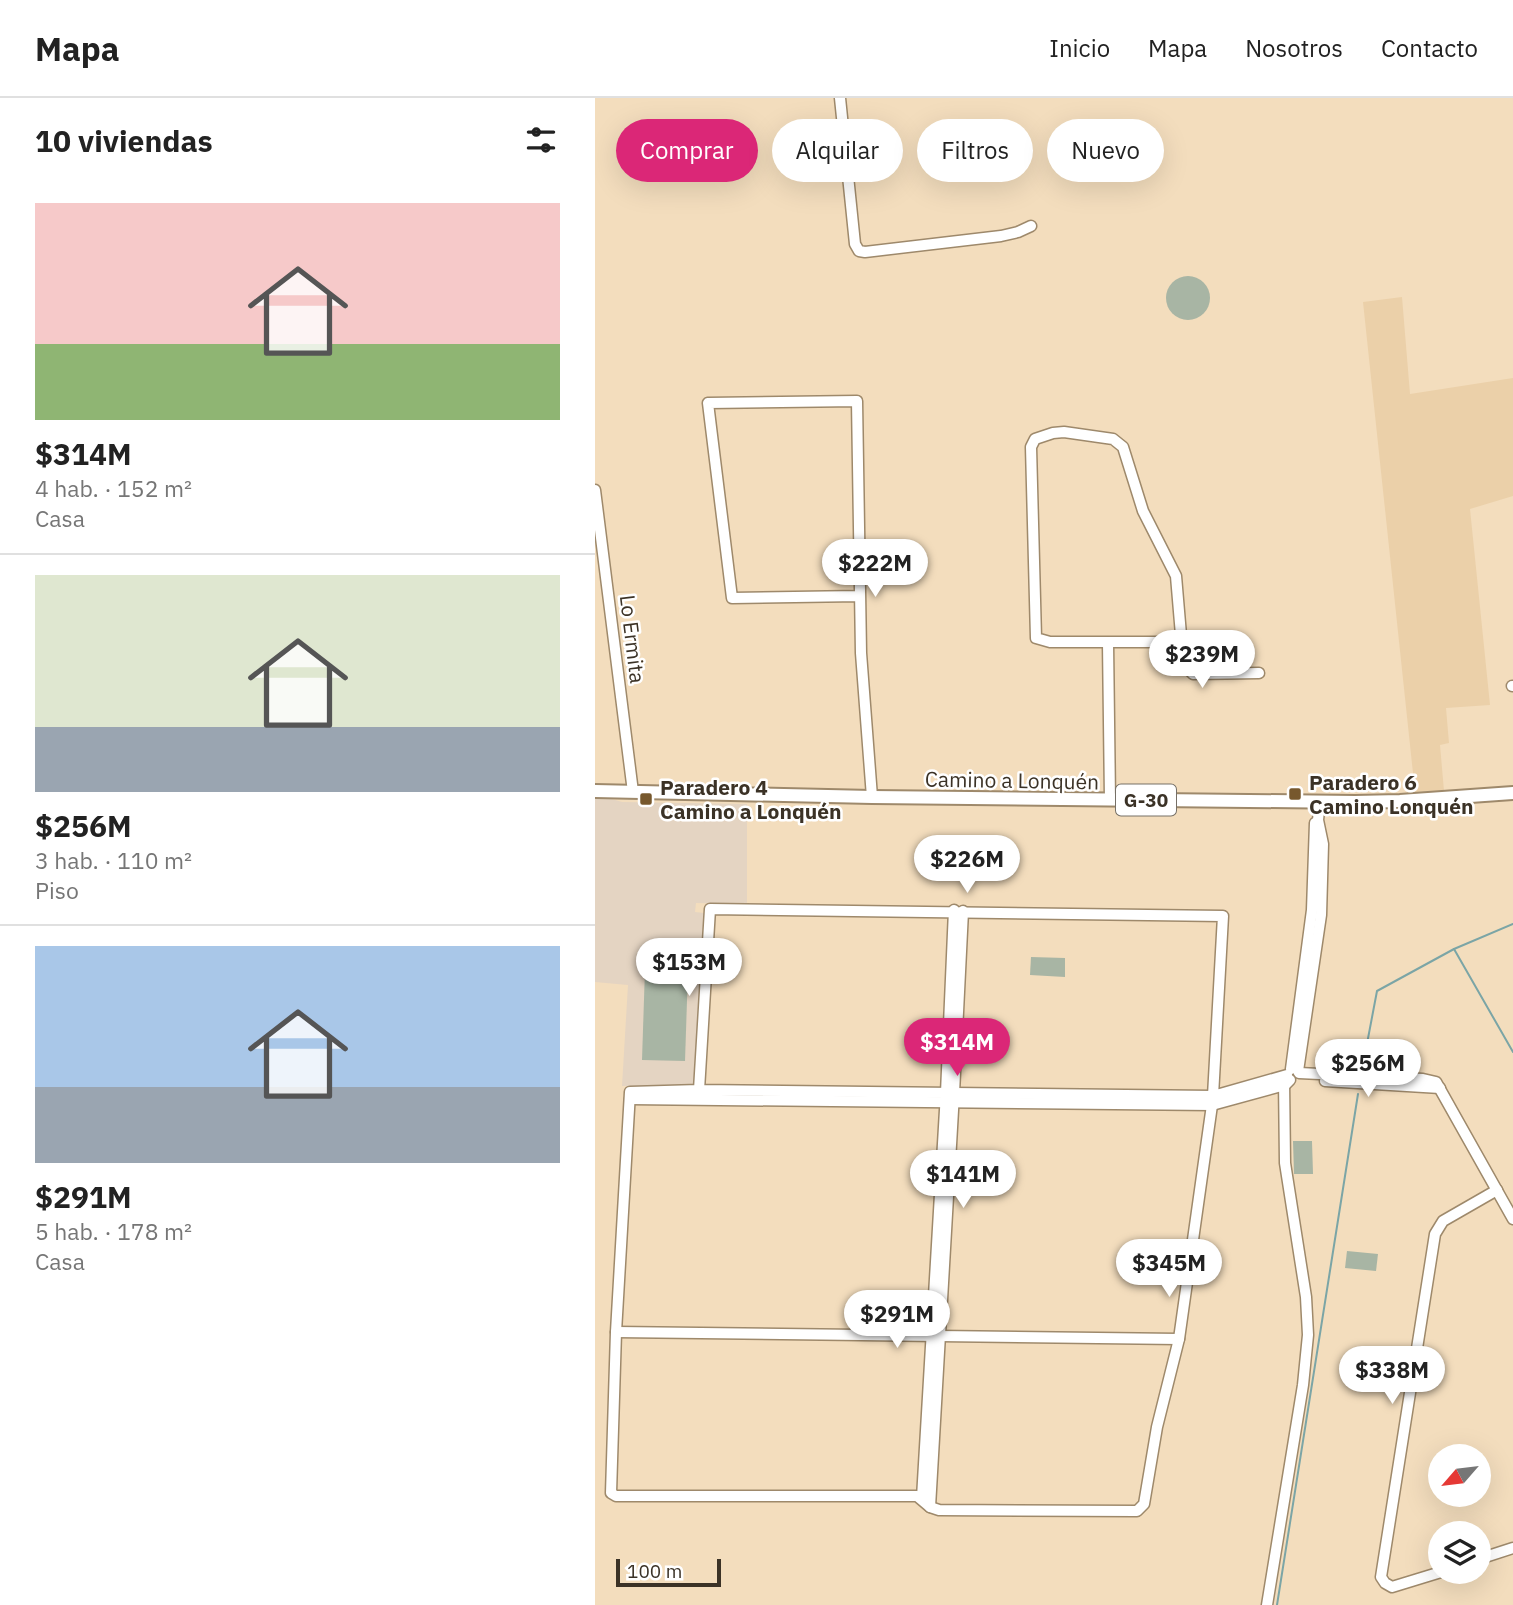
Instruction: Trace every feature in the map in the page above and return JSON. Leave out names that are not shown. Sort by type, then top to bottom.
[{"type":"main road","name":"Camino a Lonquén","points":[[595,791],[872,797],[1317,801],[1400,801],[1513,793]]},
{"type":"street","points":[[839,98],[855,244],[859,251],[1001,236],[1031,226]]},
{"type":"street","points":[[859,596],[733,598],[708,403],[857,401],[859,596],[872,797]]},
{"type":"street","points":[[1064,432],[1113,439],[1122,445],[1143,511],[1176,576],[1180,641],[1044,642],[1035,636],[1031,447],[1035,439],[1064,432]]},
{"type":"street","name":"Lo Ermita","points":[[595,490],[633,792]]},
{"type":"street","points":[[1180,641],[1187,649],[1190,671],[1193,674],[1259,673]]},
{"type":"street","points":[[1108,643],[1110,800]]},
{"type":"street","points":[[1267,1605],[1303,1385],[1308,1326],[1285,1163],[1291,1076],[1312,910],[1317,801]]},
{"type":"street","points":[[630,1096],[609,1489],[613,1495],[917,1496],[930,1507],[939,1510],[1141,1510],[1157,1427],[1179,1339],[1213,1100],[1223,916],[710,909],[699,1090]]},
{"type":"street","points":[[922,1498],[950,1098],[958,911]]},
{"type":"street","points":[[630,1096],[1213,1100],[1291,1076],[1428,1079],[1436,1082],[1440,1088],[1513,1219]]},
{"type":"street","points":[[630,1096],[699,1090],[950,1098]]},
{"type":"street","points":[[1428,1576],[1392,1587],[1381,1577],[1435,1234],[1443,1222],[1497,1190]]},
{"type":"street","points":[[616,1332],[1179,1339]]},
{"type":"street","points":[[930,1507],[935,1335]]},
{"type":"street","points":[[1491,1555],[1513,1548]]},
{"type":"shaded area","points":[[1402,297],[1410,394],[1513,378],[1513,496],[1470,509],[1490,705],[1446,708],[1449,743],[1440,745],[1444,791],[1415,792],[1363,302]]},
{"type":"shaded area","points":[[595,797],[622,802],[747,804],[747,904],[696,903],[695,912],[704,913],[695,1086],[622,1086],[628,985],[595,982]]},
{"type":"green space","points":[[1188,276],[1203,283],[1210,298],[1203,313],[1188,320],[1173,313],[1166,298],[1173,283]]},
{"type":"green space","points":[[1031,957],[1065,958],[1065,977],[1030,975]]},
{"type":"green space","points":[[645,969],[688,971],[685,1061],[642,1060]]},
{"type":"green space","points":[[1293,1141],[1312,1141],[1313,1174],[1294,1174]]},
{"type":"green space","points":[[1347,1251],[1378,1254],[1376,1271],[1345,1268]]},
{"type":"waterway","points":[[1362,1070],[1377,991],[1454,949],[1513,924]]},
{"type":"waterway","points":[[1454,949],[1513,1052]]},
{"type":"waterway","points":[[1277,1605],[1358,1094]]},
{"type":"place","name":"Paradero 6 Camino Lonquén","points":[[1295,794]]},
{"type":"place","name":"Paradero 4 Camino a Lonquén","points":[[646,799]]}]
